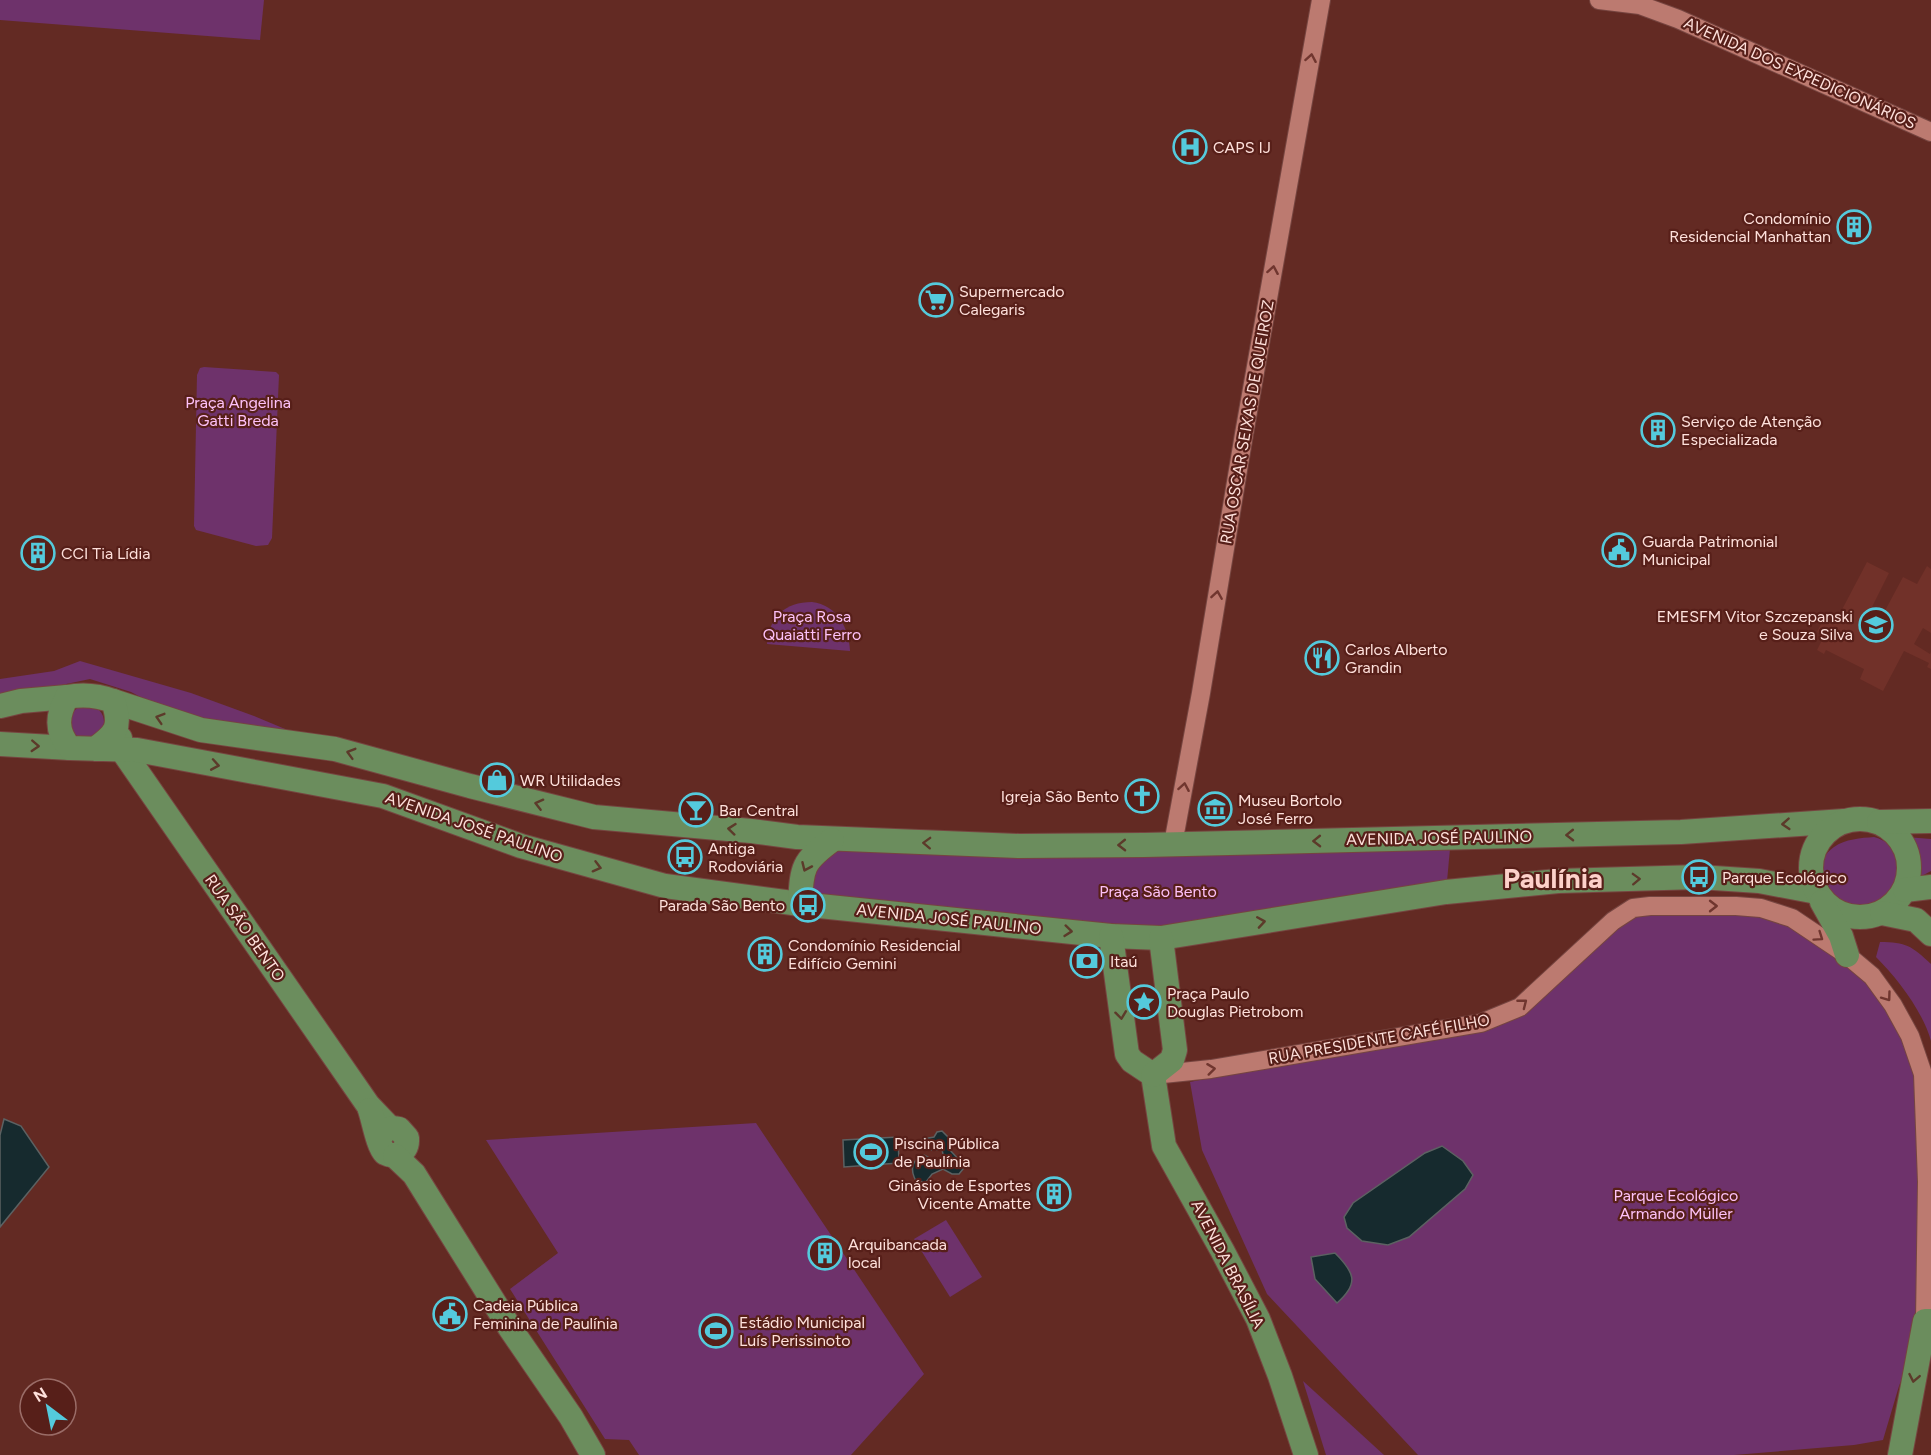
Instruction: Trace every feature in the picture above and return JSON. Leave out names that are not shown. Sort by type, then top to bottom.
[{"type":"main road","points":[[0,706],[21,701],[81,694],[101,697],[113,701],[118,714],[120,739],[112,737],[95,748],[0,744]]},
{"type":"main road","points":[[67,697],[60,709],[58,730],[70,747]]},
{"type":"main road","name":"AVENIDA JOSÉ PAULINO","points":[[113,701],[201,730],[335,748],[470,786],[594,817],[832,840],[1019,846],[1173,844],[1681,832],[1844,821]]},
{"type":"main road","name":"AVENIDA JOSÉ PAULINO","points":[[120,739],[137,750],[383,796],[521,846],[665,886],[800,904],[1111,936],[1161,938],[1446,892],[1558,881],[1699,877],[1759,881],[1818,895]]},
{"type":"main road","name":"RUA SÃO BENTO","points":[[120,739],[393,1142],[510,1328],[571,1417],[593,1455]]},
{"type":"main road","points":[[1847,955],[1841,936],[1818,895],[1811,876],[1812,859],[1818,842],[1829,830],[1844,821],[1856,818],[1879,822],[1931,821]]},
{"type":"main road","points":[[1818,895],[1834,910],[1858,918],[1882,913],[1891,907],[1905,890],[1910,874],[1910,858],[1904,843],[1893,830],[1879,822]]},
{"type":"main road","points":[[800,904],[804,866],[814,853],[832,840]]},
{"type":"main road","points":[[1905,890],[1931,887]]},
{"type":"main road","points":[[1882,913],[1916,920],[1931,934]]},
{"type":"main road","points":[[1111,936],[1127,1054],[1132,1061],[1153,1075],[1172,1060],[1175,1050],[1161,938]]},
{"type":"main road","name":"AVENIDA BRASÍLIA","points":[[1153,1075],[1164,1146],[1258,1319],[1306,1455]]},
{"type":"main road","points":[[1900,1455],[1928,1321]]},
{"type":"street","name":"RUA OSCAR SEIXAS DE QUEIROZ","points":[[1173,844],[1321,0]]},
{"type":"street","name":"AVENIDA DOS EXPEDICIONÁRIOS","points":[[1599,0],[1640,4],[1678,19],[1931,132]]},
{"type":"street","name":"RUA PRESIDENTE CAFÉ FILHO","points":[[1153,1075],[1211,1069],[1481,1023],[1501,1017],[1520,1007],[1613,921],[1633,908],[1650,906],[1761,908],[1792,918],[1847,955],[1872,976],[1893,1005],[1910,1036],[1923,1074],[1927,1182],[1928,1321]]},
{"type":"shaded area","name":"EMESFM Vitor Szczepanski e Souza Silva","points":[[1867,562],[1889,573],[1869,613],[1880,620],[1903,577],[1917,584],[1927,566],[1931,569],[1931,633],[1923,628],[1914,644],[1930,654],[1931,652],[1931,669],[1927,667],[1929,663],[1904,651],[1883,691],[1860,679],[1864,669],[1826,650],[1824,654],[1817,650],[1824,636],[1817,632],[1825,616],[1836,621]]},
{"type":"green space","points":[[0,0],[264,0],[260,40],[0,20]]},
{"type":"green space","name":"Praça Angelina Gatti Breda","points":[[200,368],[276,372],[279,375],[272,538],[268,545],[256,546],[196,530],[194,526],[197,375]]},
{"type":"green space","name":"Praça Rosa Quaiatti Ferro","points":[[812,602],[828,608],[840,619],[847,634],[850,651],[767,644],[771,626],[780,613],[794,605]]},
{"type":"green space","points":[[80,661],[191,693],[254,716],[364,762],[179,717],[131,692],[90,679],[0,698],[0,679],[54,671]]},
{"type":"green space","points":[[87,705],[99,710],[104,722],[99,734],[87,739],[75,734],[70,722],[75,710]]},
{"type":"green space","points":[[1874,837],[1891,845],[1900,858],[1903,872],[1900,886],[1891,898],[1877,906],[1857,907],[1834,901],[1827,896],[1820,883],[1819,875],[1823,859],[1828,852],[1843,842]]},
{"type":"green space","points":[[1906,837],[1931,839],[1931,871],[1916,879],[1920,862]]},
{"type":"green space","name":"Praça São Bento","points":[[1451,838],[1446,892],[1161,938],[800,904],[832,840]]},
{"type":"green space","name":"Parque Ecológico Armando Müller","points":[[1633,908],[1761,908],[1872,976],[1923,1074],[1925,1321],[1899,1386],[1883,1440],[1854,1445],[1734,1455],[1418,1455],[1267,1294],[1202,1150],[1190,1082],[1501,1017]]},
{"type":"green space","points":[[1880,942],[1908,946],[1931,964],[1931,1041],[1909,996],[1876,957]]},
{"type":"green space","name":"Estádio Municipal Luís Perissinoto","points":[[756,1123],[924,1374],[851,1455],[639,1455],[629,1440],[605,1439],[510,1289],[558,1253],[486,1140]]},
{"type":"green space","points":[[946,1220],[982,1277],[950,1297],[914,1239]]},
{"type":"green space","points":[[1303,1381],[1384,1455],[1326,1455]]},
{"type":"water","points":[[4,1119],[21,1126],[49,1167],[0,1227],[0,1135]]},
{"type":"water","points":[[942,1131],[949,1138],[948,1148],[962,1163],[963,1169],[959,1174],[952,1174],[943,1169],[932,1174],[926,1182],[916,1181],[912,1169],[916,1160],[924,1155],[936,1165],[944,1158],[942,1150],[929,1150],[919,1145],[919,1142],[934,1137],[937,1132]]},
{"type":"water","name":"Piscina Pública de Paulínia","points":[[898,1137],[899,1163],[844,1167],[843,1140]]},
{"type":"water","points":[[1442,1146],[1463,1161],[1473,1175],[1465,1189],[1409,1237],[1388,1245],[1362,1241],[1347,1228],[1344,1217],[1353,1203],[1425,1153]]},
{"type":"water","points":[[1335,1253],[1347,1266],[1352,1278],[1349,1289],[1337,1303],[1315,1279],[1311,1257]]},
{"type":"place","name":"CAPS IJ","points":[[1190,147]]},
{"type":"place","name":"Condomínio Residencial Manhattan","points":[[1854,227]]},
{"type":"place","name":"Supermercado Calegaris","points":[[936,300]]},
{"type":"place","name":"Serviço de Atenção Especializada","points":[[1658,430]]},
{"type":"place","name":"Guarda Patrimonial Municipal","points":[[1619,550]]},
{"type":"place","name":"CCI Tia Lídia","points":[[38,553]]},
{"type":"place","name":"EMESFM Vitor Szczepanski e Souza Silva","points":[[1876,625]]},
{"type":"place","name":"Carlos Alberto Grandin","points":[[1322,658]]},
{"type":"place","name":"WR Utilidades","points":[[497,780]]},
{"type":"place","name":"Igreja São Bento","points":[[1142,796]]},
{"type":"place","name":"Museu Bortolo José Ferro","points":[[1215,809]]},
{"type":"place","name":"Bar Central","points":[[696,810]]},
{"type":"place","name":"Antiga Rodoviária","points":[[685,857]]},
{"type":"place","name":"Parque Ecológico","points":[[1699,877]]},
{"type":"place","name":"Parada São Bento","points":[[808,905]]},
{"type":"place","name":"Condomínio Residencial Edifício Gemini","points":[[765,954]]},
{"type":"place","name":"Itaú","points":[[1087,961]]},
{"type":"place","name":"Praça Paulo Douglas Pietrobom","points":[[1144,1002]]},
{"type":"place","name":"Piscina Pública de Paulínia","points":[[871,1152]]},
{"type":"place","name":"Ginásio de Esportes Vicente Amatte","points":[[1054,1194]]},
{"type":"place","name":"Arquibancada local","points":[[825,1253]]},
{"type":"place","name":"Cadeia Pública Feminina de Paulínia","points":[[450,1314]]},
{"type":"place","name":"Estádio Municipal Luís Perissinoto","points":[[716,1331]]},
{"type":"district","name":"Paulínia","points":[[1553,878]]}]
